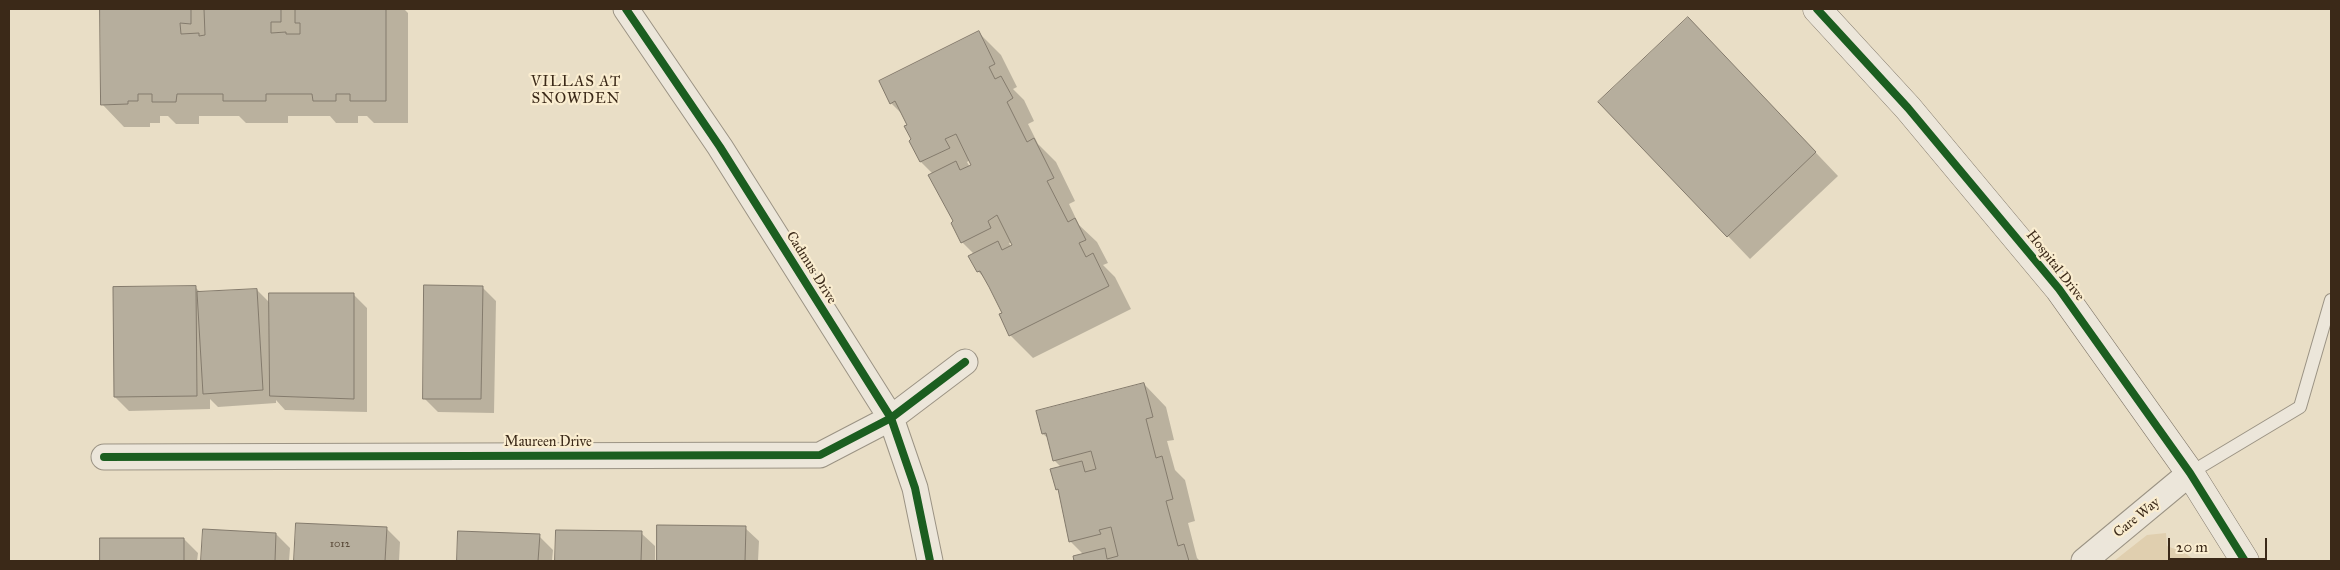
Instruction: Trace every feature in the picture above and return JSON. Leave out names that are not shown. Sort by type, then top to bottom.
[{"type":"street","name":"Cadmus Drive","points":[[626,9],[720,147],[890,418],[915,488],[930,561]]},
{"type":"street","name":"Hospital Drive","points":[[1816,9],[1908,108],[2058,289],[2190,473],[2245,561]]},
{"type":"street","name":"Maureen Drive","points":[[104,457],[820,455],[890,418],[965,362]]},
{"type":"street","name":"Care Way","points":[[2084,561],[2190,473]]},
{"type":"lane","points":[[2190,473],[2300,407],[2331,300]]},
{"type":"shaded area","points":[[2166,533],[2167,546],[2185,553],[2196,561],[2114,561],[2147,535]]},
{"type":"building","points":[[100,9],[191,9],[191,24],[180,23],[181,34],[199,33],[199,36],[205,35],[204,9],[281,9],[281,22],[271,22],[271,33],[286,32],[286,34],[300,34],[300,23],[295,23],[295,9],[386,9],[386,101],[350,101],[350,94],[336,94],[336,101],[313,101],[312,94],[266,94],[266,101],[223,101],[223,94],[177,94],[176,102],[152,102],[152,94],[138,94],[138,101],[128,101],[128,104],[101,105]]},
{"type":"building","points":[[1688,17],[1816,152],[1727,237],[1598,102]]},
{"type":"building","points":[[979,31],[995,64],[989,67],[995,79],[1001,76],[1013,98],[1007,102],[1027,142],[1034,138],[1054,178],[1047,181],[1068,222],[1075,218],[1086,240],[1079,243],[1086,257],[1093,253],[1109,286],[1009,336],[999,314],[1002,313],[989,287],[980,271],[977,272],[968,256],[998,241],[1002,250],[1012,245],[997,215],[988,221],[991,228],[961,243],[951,223],[953,221],[928,175],[956,161],[960,170],[971,165],[956,134],[945,139],[950,148],[920,162],[909,141],[911,139],[904,126],[907,125],[895,101],[890,104],[879,81]]},
{"type":"building","points":[[424,285],[483,286],[481,399],[423,399]]},
{"type":"building","points":[[196,286],[197,396],[114,397],[113,287]]},
{"type":"building","points":[[257,289],[263,390],[203,394],[197,292]]},
{"type":"building","points":[[269,293],[354,293],[354,399],[270,396]]},
{"type":"building","points":[[1144,383],[1153,417],[1146,419],[1156,458],[1162,456],[1173,499],[1166,501],[1178,546],[1184,544],[1189,561],[1074,561],[1073,556],[1105,548],[1107,559],[1118,556],[1111,527],[1099,530],[1101,534],[1069,542],[1058,489],[1056,490],[1050,469],[1082,461],[1085,472],[1096,469],[1091,451],[1053,461],[1046,433],[1042,434],[1036,411]]},
{"type":"building","points":[[296,523],[387,527],[385,561],[294,561]]},
{"type":"building","points":[[657,525],[746,526],[745,561],[657,561]]},
{"type":"building","points":[[203,529],[276,533],[275,561],[201,561]]},
{"type":"building","points":[[556,530],[642,531],[641,561],[555,561]]},
{"type":"building","points":[[458,531],[540,534],[538,561],[457,561]]},
{"type":"building","points":[[100,538],[184,538],[184,561],[100,561]]},
{"type":"cycle path","points":[[626,9],[720,147],[891,418],[915,488],[930,561]]},
{"type":"cycle path","points":[[1817,9],[1908,108],[2059,289],[2190,473],[2245,561]]},
{"type":"cycle path","points":[[104,457],[820,455],[891,418],[965,362]]},
{"type":"district","name":"VILLAS AT SNOWDEN","points":[[576,90]]}]
